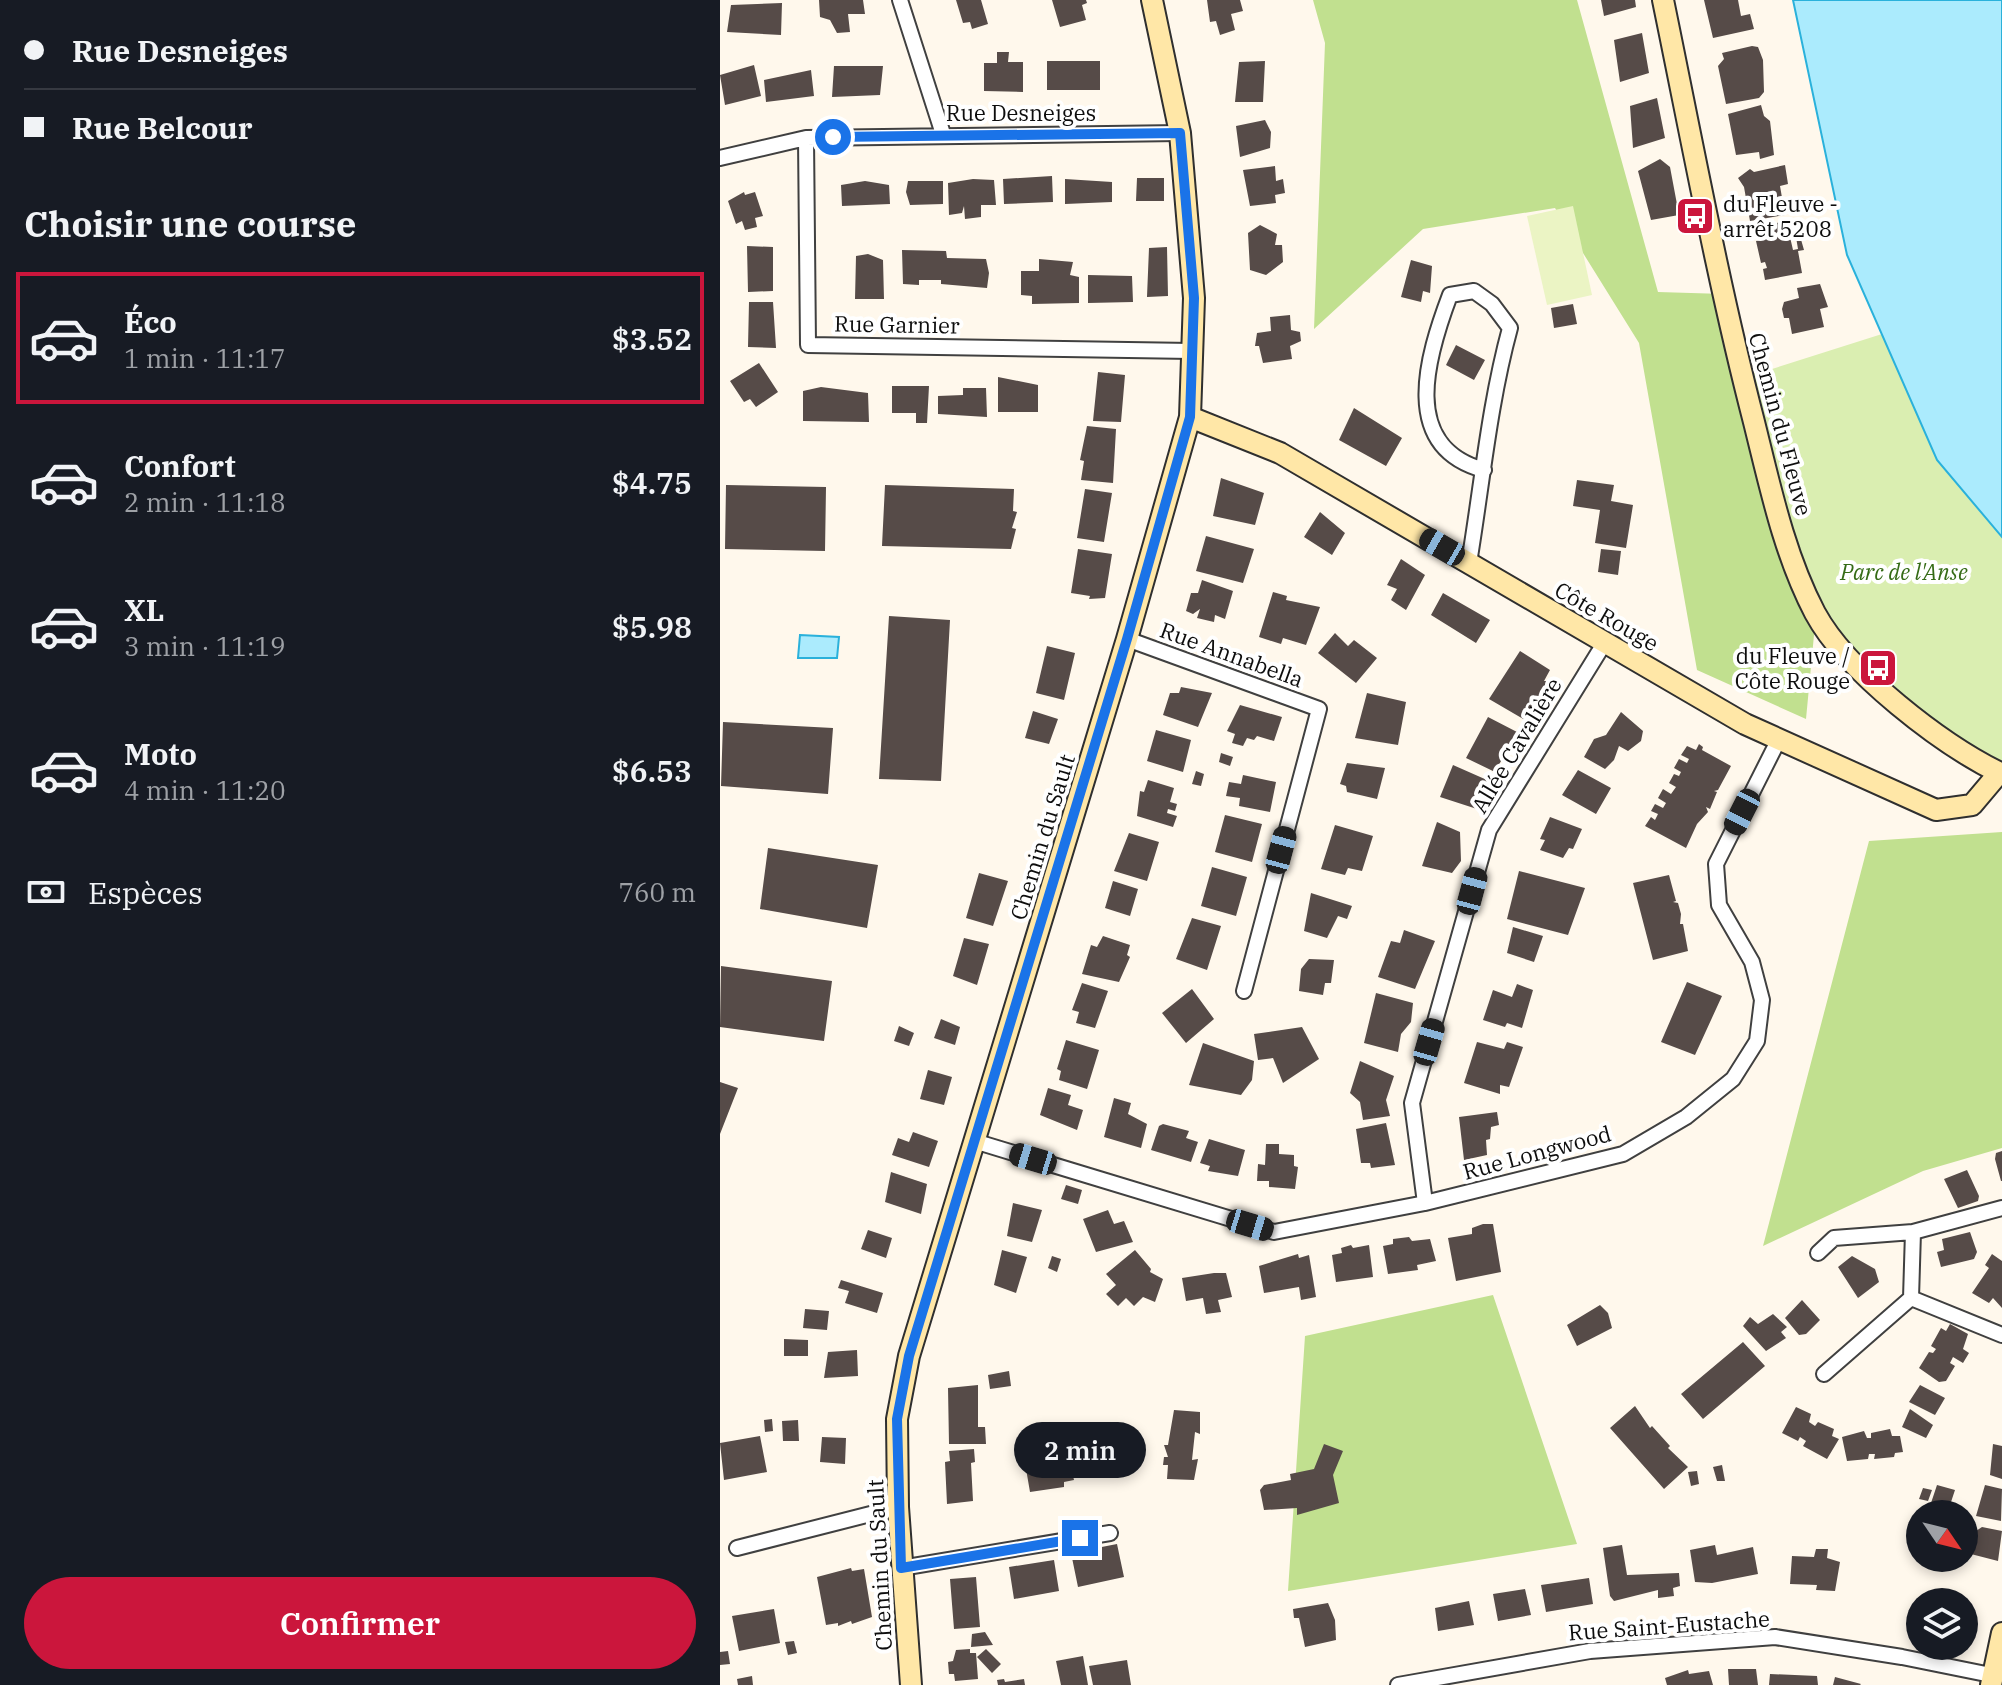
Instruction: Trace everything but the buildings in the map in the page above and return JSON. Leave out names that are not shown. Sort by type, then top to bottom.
[{"type":"street","points":[[900,0],[943,134]]},
{"type":"street","name":"Chemin du Sault","points":[[911,1685],[901,1568],[897,1419],[909,1356],[1127,639],[1190,417],[1194,298],[1180,133],[1152,0]]},
{"type":"street","name":"Chemin du Fleuve","points":[[1663,0],[1740,368],[1778,516],[1816,614],[1870,681],[1939,735],[2000,773]]},
{"type":"street","name":"Rue Desneiges","points":[[720,158],[806,138],[1180,133]]},
{"type":"street","name":"Rue Garnier","points":[[806,138],[808,345],[1192,351]]},
{"type":"street","points":[[1469,563],[1484,470],[1498,374],[1510,328],[1492,304],[1474,291],[1450,295],[1437,330],[1426,380],[1427,417],[1443,447],[1463,465],[1484,470]]},
{"type":"street","name":"Côte Rouge","points":[[1190,417],[1280,453],[1745,724],[1936,810],[1972,805],[2000,773]]},
{"type":"street","name":"Rue Annabella","points":[[1127,639],[1319,709],[1244,991]]},
{"type":"street","name":"Allée Cavalière","points":[[1425,1203],[1412,1103],[1489,830],[1605,642]]},
{"type":"street","name":"Rue Longwood","points":[[974,1141],[1274,1232],[1425,1203],[1623,1154],[1686,1117],[1733,1079],[1757,1041],[1762,1000],[1752,962],[1719,905],[1716,864],[1779,739]]},
{"type":"street","points":[[1818,1253],[1834,1238],[1913,1232],[2002,1208]]},
{"type":"street","points":[[1824,1374],[1911,1298],[1913,1232]]},
{"type":"street","points":[[1911,1298],[2002,1335]]},
{"type":"street","points":[[737,1548],[898,1507]]},
{"type":"street","points":[[901,1568],[1110,1533]]},
{"type":"street","points":[[1991,1680],[2002,1633]]},
{"type":"street","name":"Rue Saint-Eustache","points":[[1398,1685],[1590,1651],[1775,1637],[1902,1657],[1991,1680]]},
{"type":"green space","points":[[1313,0],[1577,0],[1658,292],[1724,294],[1816,614],[1806,719],[1697,670],[1639,343],[1555,208],[1423,229],[1314,329],[1325,43]]},
{"type":"green space","name":"Parc de l'Anse","points":[[1793,0],[2002,0],[2002,774],[1939,735],[1816,614],[1740,368],[1756,374],[1882,334],[1847,255]]},
{"type":"green space","points":[[1573,206],[1592,295],[1547,305],[1527,216]]},
{"type":"green space","points":[[2002,832],[2002,1148],[1923,1171],[1763,1246],[1869,841]]},
{"type":"green space","points":[[1493,1295],[1577,1544],[1288,1591],[1305,1336]]},
{"type":"water","points":[[1793,0],[2002,0],[2002,537],[1937,460],[1847,255]]},
{"type":"water","points":[[800,635],[839,637],[837,658],[798,658]]},
{"type":"place","name":"du Fleuve - arrêt 5208","points":[[1695,216]]},
{"type":"place","name":"du Fleuve / Côte Rouge","points":[[1878,668]]},
{"type":"route","points":[[833,137],[1180,133],[1194,298],[1190,417],[1127,639],[909,1356],[897,1419],[901,1568],[1080,1538]]}]
